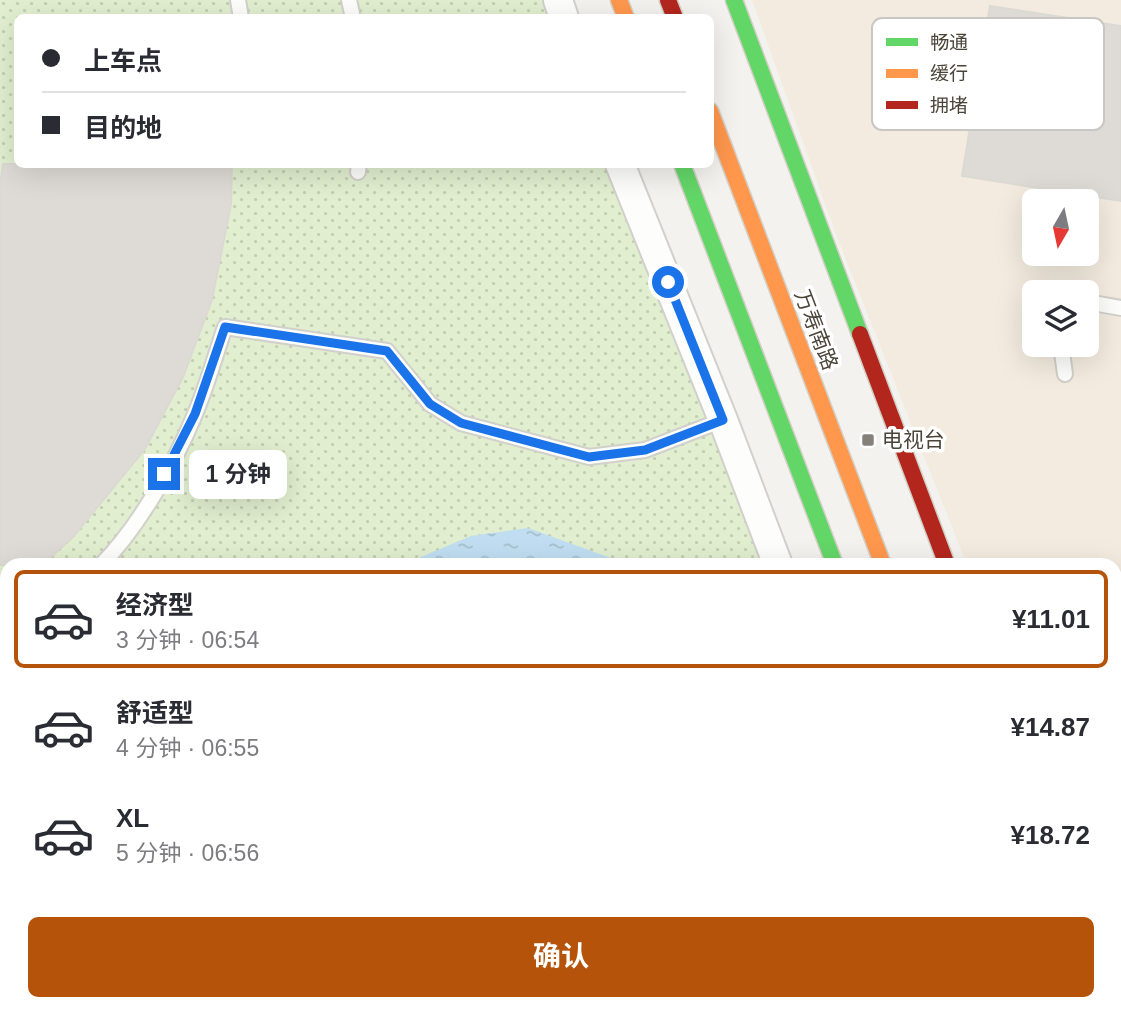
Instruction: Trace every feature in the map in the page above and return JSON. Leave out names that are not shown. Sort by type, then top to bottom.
[{"type":"main road","points":[[734,0],[944,558]]},
{"type":"main road","name":"万寿南路","points":[[714,121],[880,558]]},
{"type":"main road","points":[[684,168],[832,558]]},
{"type":"street","points":[[622,168],[775,558]]},
{"type":"lane","points":[[1099,304],[1121,308]]},
{"type":"lane","points":[[108,558],[121,545],[164,474],[195,414],[225,327],[387,351],[430,404],[461,423],[589,457],[645,450],[723,420]]},
{"type":"lane","points":[[1062,357],[1065,374]]},
{"type":"shaded area","points":[[752,0],[1121,0],[1121,558],[964,558],[837,237]]},
{"type":"green space","points":[[0,0],[545,0],[551,14],[14,14],[14,168],[611,168],[715,429],[761,558],[0,558]]},
{"type":"water","points":[[528,528],[611,558],[419,558],[471,536]]},
{"type":"building","points":[[990,6],[1069,18],[988,18]]},
{"type":"building","points":[[1104,23],[1121,26],[1121,201],[1099,198],[1099,189],[1045,189],[962,176],[970,130],[1104,130]]},
{"type":"building","points":[[3,164],[14,164],[14,168],[232,168],[231,204],[212,300],[183,377],[145,449],[73,537],[50,558],[0,558],[0,185]]},
{"type":"traffic: fast","points":[[734,0],[860,334]]},
{"type":"traffic: fast","points":[[684,168],[832,558]]},
{"type":"traffic: slow","points":[[619,0],[624,14]]},
{"type":"traffic: slow","points":[[714,121],[880,558]]},
{"type":"traffic: jam","points":[[668,0],[673,14]]},
{"type":"traffic: jam","points":[[860,334],[944,558]]},
{"type":"place","name":"电视台","points":[[868,440]]},
{"type":"route","points":[[164,474],[195,414],[225,327],[387,351],[430,404],[461,423],[589,457],[645,450],[723,420],[668,282]]}]
